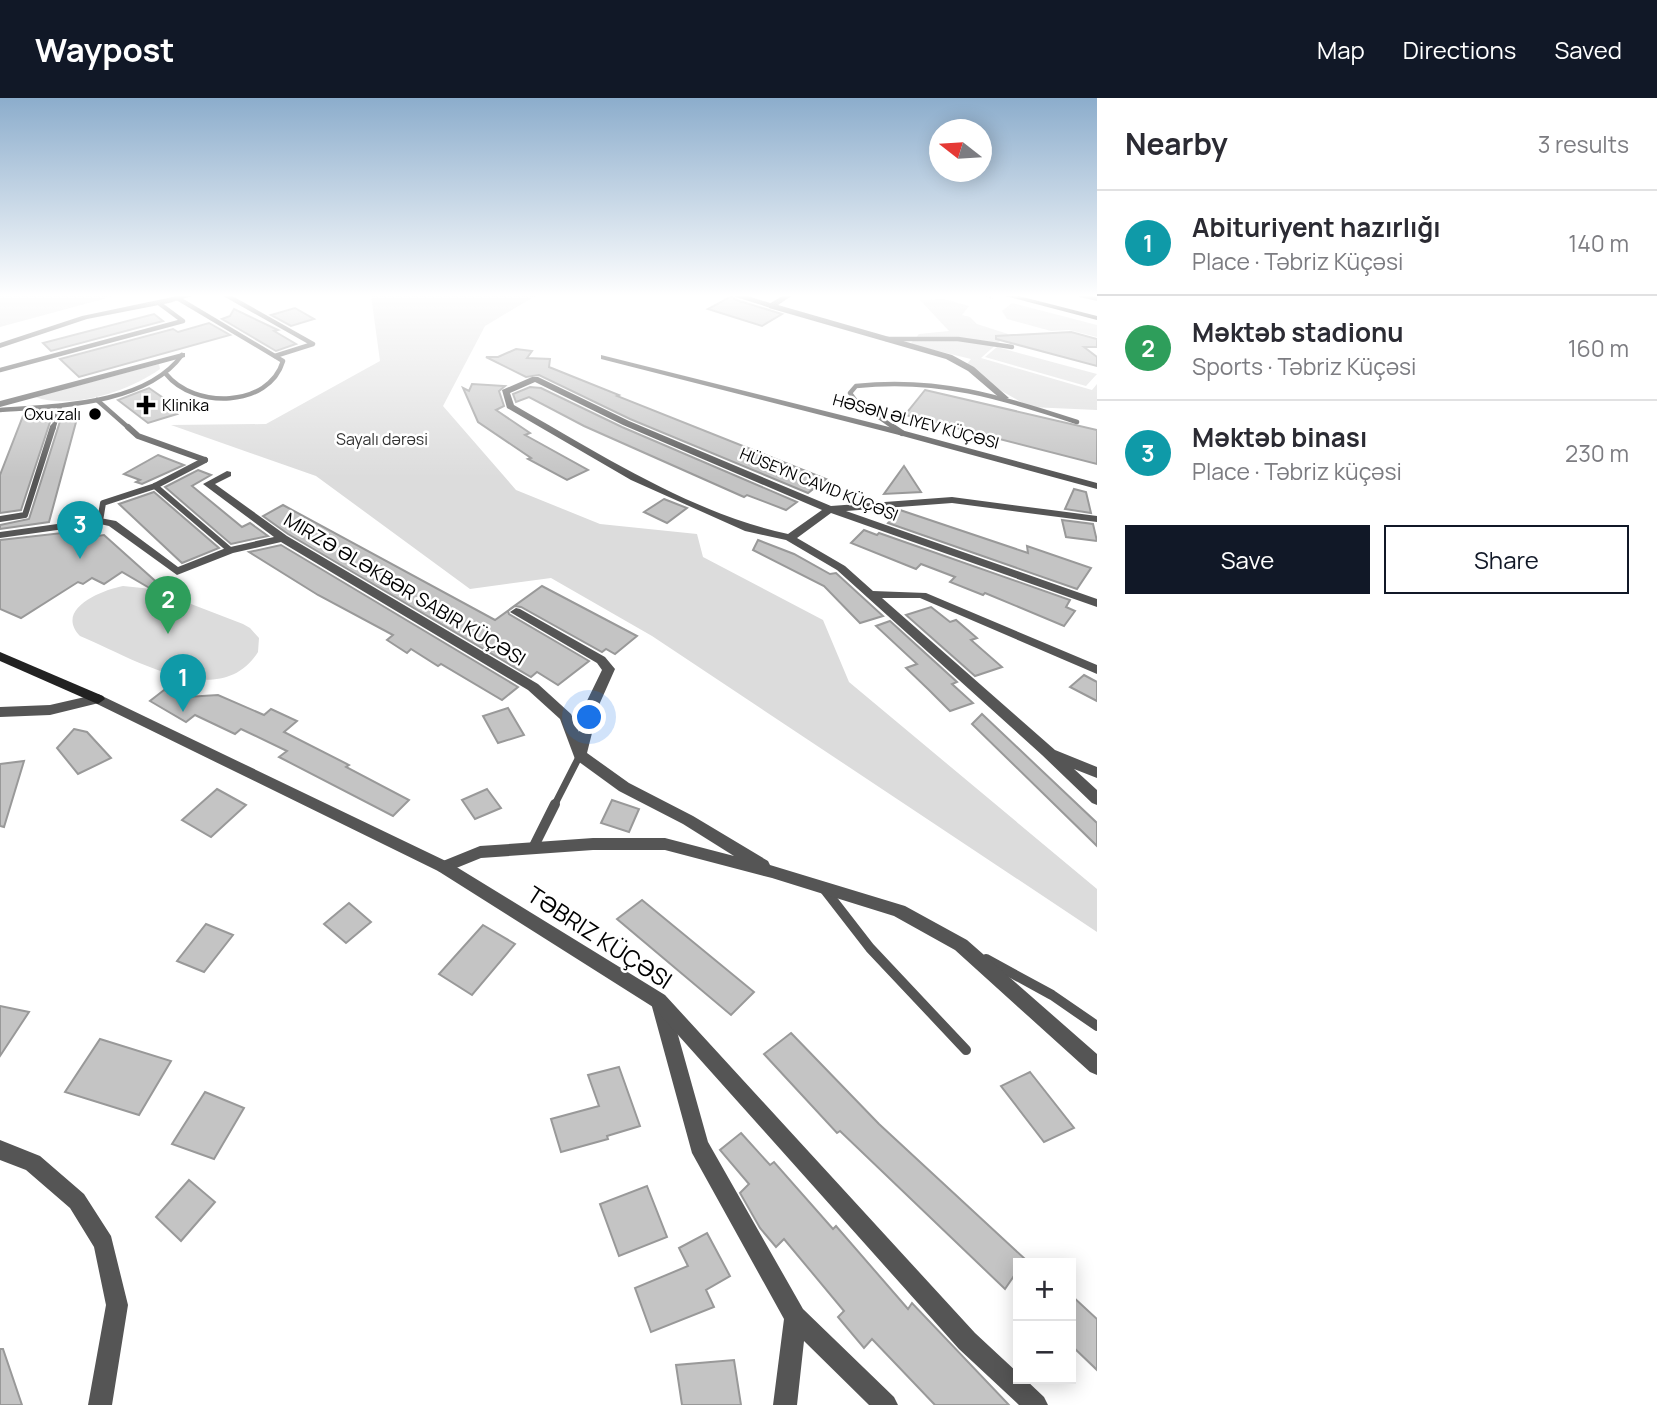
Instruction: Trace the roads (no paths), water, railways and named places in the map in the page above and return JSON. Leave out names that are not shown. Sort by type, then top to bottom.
[{"type":"main road","points":[[0,656],[97,699]]},
{"type":"street","points":[[0,404],[179,356]]},
{"type":"street","points":[[945,356],[971,369],[1004,398]]},
{"type":"street","name":"HƏSƏN ƏLIYEV KÜÇƏSI","points":[[604,358],[902,433],[1097,486]]},
{"type":"street","name":"HÜSEYN CAVID KÜÇƏSI","points":[[790,538],[750,529],[635,478],[510,406],[505,393],[535,379],[626,423],[830,509],[1097,603]]},
{"type":"street","name":"MIRZƏ ƏLƏKBƏR SABIR KÜÇƏSI","points":[[227,474],[208,484],[283,538],[533,687],[566,717],[580,755]]},
{"type":"street","points":[[1097,519],[952,500],[830,509],[790,538],[841,568],[872,594],[1047,751],[1097,800]]},
{"type":"street","points":[[0,535],[100,521],[113,523],[177,572],[230,550],[283,538]]},
{"type":"street","points":[[872,594],[922,596],[1097,670]]},
{"type":"street","points":[[516,612],[601,660],[609,669],[592,705],[580,755],[624,787],[711,833],[772,872]]},
{"type":"street","points":[[0,712],[50,710],[97,699]]},
{"type":"street","name":"TƏBRIZ KÜÇƏSI","points":[[97,699],[444,867],[659,1001],[967,1341],[1036,1405]]},
{"type":"street","points":[[1047,751],[1097,773]]},
{"type":"street","points":[[444,867],[480,852],[534,846],[665,844],[772,872],[899,911],[961,945],[1097,1066]]},
{"type":"street","points":[[659,1001],[699,1146],[795,1317],[886,1405]]},
{"type":"street","points":[[0,1150],[33,1163],[77,1201],[104,1243],[117,1305],[100,1405]]},
{"type":"street","points":[[785,1405],[795,1317]]},
{"type":"lane","points":[[0,370],[52,356]]},
{"type":"lane","points":[[0,410],[60,406],[97,400],[152,383],[178,366],[183,356]]},
{"type":"lane","points":[[166,374],[170,383],[178,390],[193,395],[223,398],[253,394],[278,377],[283,361],[275,356]]},
{"type":"lane","points":[[902,433],[856,401],[850,393],[856,386],[925,381],[1004,398],[1077,422]]},
{"type":"lane","points":[[97,400],[138,436],[205,460],[155,486],[103,503],[100,521]]},
{"type":"lane","points":[[0,519],[25,514],[60,406]]},
{"type":"lane","points":[[155,486],[230,550]]},
{"type":"lane","points":[[534,846],[580,755]]},
{"type":"lane","points":[[825,890],[870,948],[966,1050]]},
{"type":"lane","points":[[961,945],[1052,995],[1097,1027]]},
{"type":"place","name":"Klinika","points":[[146,405]]},
{"type":"place","name":"Oxu zalı","points":[[95,414]]},
{"type":"place","name":"Məktəb binası","points":[[80,559]]},
{"type":"place","name":"Məktəb stadionu","points":[[168,634]]},
{"type":"place","name":"Abituriyent hazırlığı","points":[[183,712]]},
{"type":"park label","name":"Sayalı dərəsi","points":[[382,439]]}]
